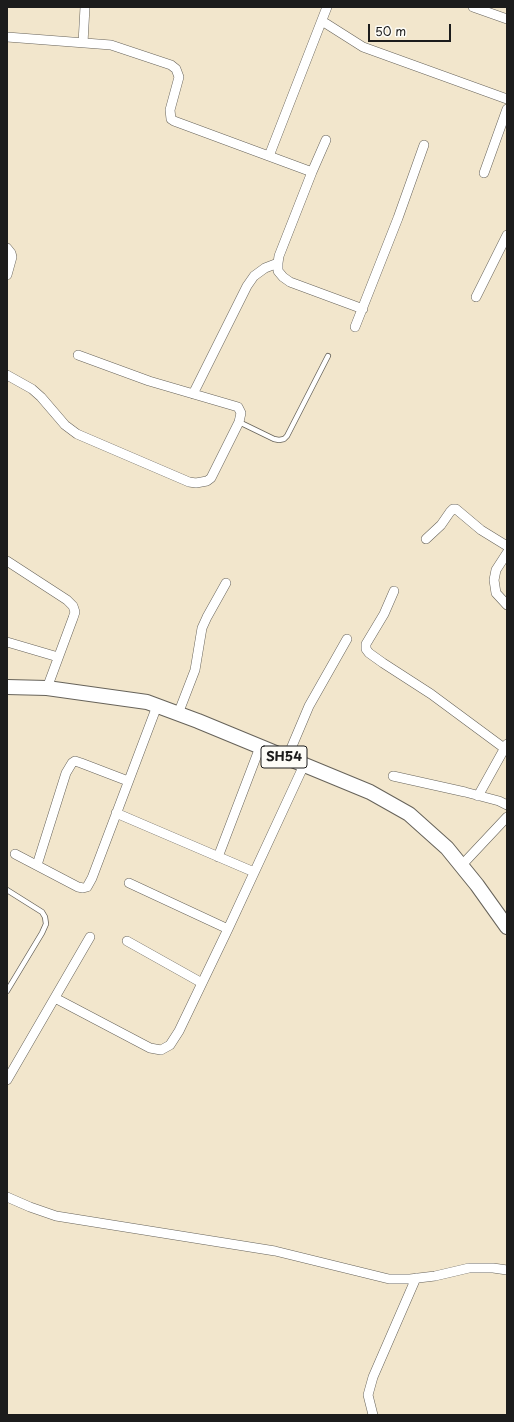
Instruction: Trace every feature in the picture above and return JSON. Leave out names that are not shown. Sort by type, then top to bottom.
[{"type":"main road","name":"SH54","points":[[7,687],[46,688],[146,702],[370,792],[408,814],[447,848],[477,885],[507,927]]},
{"type":"street","points":[[83,43],[85,7]]},
{"type":"street","points":[[269,156],[327,7]]},
{"type":"street","points":[[473,7],[507,19]]},
{"type":"street","points":[[322,21],[356,44],[507,99]]},
{"type":"street","points":[[7,37],[111,45],[171,65],[176,69],[179,77],[170,110],[171,119],[180,124],[312,172]]},
{"type":"street","points":[[484,173],[507,109]]},
{"type":"street","points":[[326,140],[312,172],[278,263],[278,271],[290,282],[363,309]]},
{"type":"street","points":[[356,328],[424,145]]},
{"type":"street","points":[[476,297],[507,235]]},
{"type":"street","points":[[7,248],[11,252],[12,257],[7,275]]},
{"type":"street","points":[[193,394],[247,286],[254,276],[265,268],[278,263]]},
{"type":"street","points":[[7,375],[32,389],[65,425],[77,434],[189,482],[196,483],[207,481],[211,478],[239,422],[241,413],[238,407],[149,381],[78,355]]},
{"type":"street","points":[[426,539],[441,524],[450,512],[453,509],[456,509],[481,530],[507,546]]},
{"type":"street","points":[[507,553],[496,570],[494,580],[496,593],[507,605]]},
{"type":"street","points":[[7,561],[67,600],[73,606],[74,618],[46,688]]},
{"type":"street","points":[[178,714],[195,670],[202,628],[226,583]]},
{"type":"street","points":[[394,591],[382,618],[366,644],[366,649],[383,663],[506,746],[478,796]]},
{"type":"street","points":[[287,758],[309,706],[346,638]]},
{"type":"street","points":[[7,642],[58,657]]},
{"type":"street","points":[[15,854],[78,887],[87,887],[92,878],[157,706]]},
{"type":"street","points":[[218,857],[260,747]]},
{"type":"street","points":[[37,865],[66,773],[72,763],[81,763],[128,781]]},
{"type":"street","points":[[55,998],[150,1048],[161,1050],[170,1045],[179,1031],[228,929],[304,765]]},
{"type":"street","points":[[392,776],[499,801],[507,805]]},
{"type":"street","points":[[116,813],[254,872]]},
{"type":"street","points":[[461,866],[507,816]]},
{"type":"street","points":[[129,883],[228,929]]},
{"type":"street","points":[[7,1080],[90,937]]},
{"type":"street","points":[[128,941],[202,983]]},
{"type":"street","points":[[7,1197],[56,1216],[275,1251],[389,1279],[435,1276],[469,1268],[493,1268],[507,1270]]},
{"type":"street","points":[[373,1415],[368,1395],[373,1377],[416,1278]]},
{"type":"lane","points":[[239,422],[274,439],[284,439],[287,436],[328,356]]},
{"type":"lane","points":[[7,890],[42,912],[45,917],[46,924],[7,991]]}]
